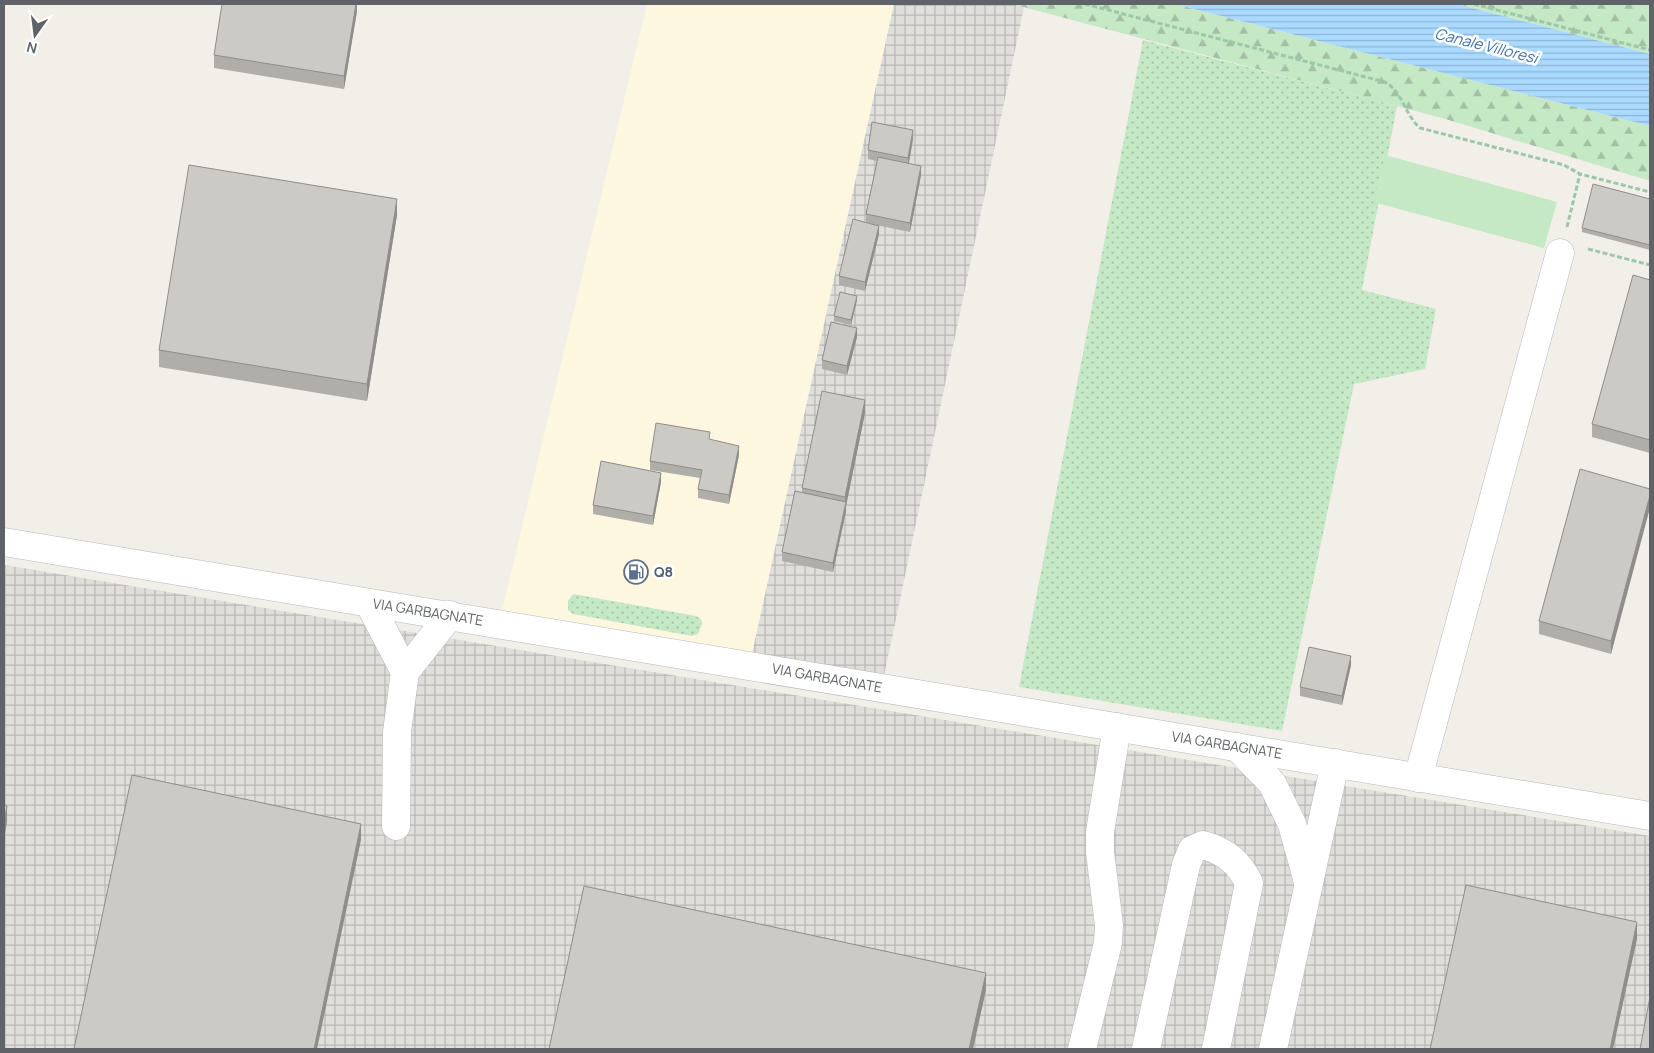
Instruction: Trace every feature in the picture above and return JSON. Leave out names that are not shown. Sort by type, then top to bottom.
[{"type":"street","points":[[1418,778],[1561,248]]},
{"type":"street","name":"VIA GARBAGNATE","points":[[4,542],[1650,816]]},
{"type":"street","points":[[369,603],[405,672]]},
{"type":"street","points":[[396,826],[397,732],[405,672],[450,615]]},
{"type":"street","points":[[1082,1049],[1108,944],[1109,925],[1100,852],[1100,832],[1117,727]]},
{"type":"street","points":[[1237,747],[1272,783],[1292,824],[1309,886]]},
{"type":"street","points":[[1273,1049],[1335,763]]},
{"type":"street","points":[[1146,1049],[1186,865],[1192,850],[1203,844],[1218,849],[1229,856],[1244,872],[1249,883],[1216,1049]]},
{"type":"path","points":[[1084,4],[1385,82],[1396,91],[1408,114],[1420,128],[1564,165],[1580,174],[1650,192]]},
{"type":"path","points":[[1474,4],[1650,50]]},
{"type":"path","points":[[1580,174],[1561,248],[1650,265]]},
{"type":"shaded area","points":[[647,4],[894,4],[752,654],[502,611]]},
{"type":"shaded area","points":[[894,4],[1011,4],[1024,7],[884,676],[752,654]]},
{"type":"shaded area","points":[[4,565],[1650,836],[1650,1049],[4,1049]]},
{"type":"green space","points":[[1012,4],[1175,4],[1650,126],[1650,181],[1442,118]]},
{"type":"green space","points":[[1457,4],[1650,4],[1650,54]]},
{"type":"green space","points":[[1143,40],[1397,106],[1362,290],[1436,309],[1425,369],[1354,384],[1282,731],[1019,687]]},
{"type":"green space","points":[[1385,155],[1557,202],[1544,248],[1373,202]]},
{"type":"green space","points":[[573,594],[696,616],[701,619],[702,624],[698,634],[692,636],[573,614],[568,610],[568,601]]},
{"type":"water","name":"Canale Villoresi","points":[[1175,4],[1457,4],[1650,54],[1650,126]]},
{"type":"building","points":[[222,4],[356,4],[344,76],[214,55]]},
{"type":"building","points":[[872,122],[913,130],[908,158],[868,150]]},
{"type":"building","points":[[878,157],[921,166],[910,223],[866,214]]},
{"type":"building","points":[[189,165],[397,199],[367,384],[159,350]]},
{"type":"building","points":[[1593,184],[1650,199],[1650,245],[1582,228]]},
{"type":"building","points":[[853,219],[879,226],[865,282],[839,276]]},
{"type":"building","points":[[1633,275],[1650,280],[1650,440],[1592,424]]},
{"type":"building","points":[[840,292],[857,296],[851,320],[834,316]]},
{"type":"building","points":[[831,322],[857,328],[847,366],[822,360]]},
{"type":"building","points":[[822,391],[865,400],[845,497],[802,488]]},
{"type":"building","points":[[656,423],[710,432],[709,439],[739,446],[729,495],[698,489],[702,470],[650,461]]},
{"type":"building","points":[[601,461],[661,473],[653,516],[593,505]]},
{"type":"building","points":[[1580,469],[1650,489],[1611,641],[1539,621]]},
{"type":"building","points":[[795,491],[846,502],[833,563],[782,552]]},
{"type":"building","points":[[1309,647],[1351,656],[1342,696],[1300,687]]},
{"type":"building","points":[[132,775],[361,824],[314,1049],[74,1049]]},
{"type":"building","points":[[4,805],[7,806],[4,822]]},
{"type":"building","points":[[1466,885],[1637,922],[1610,1049],[1430,1049]]},
{"type":"building","points":[[584,886],[986,973],[969,1049],[549,1049]]},
{"type":"building","points":[[1650,997],[1650,1049],[1640,1049]]},
{"type":"place","name":"Q8","points":[[636,572]]}]
